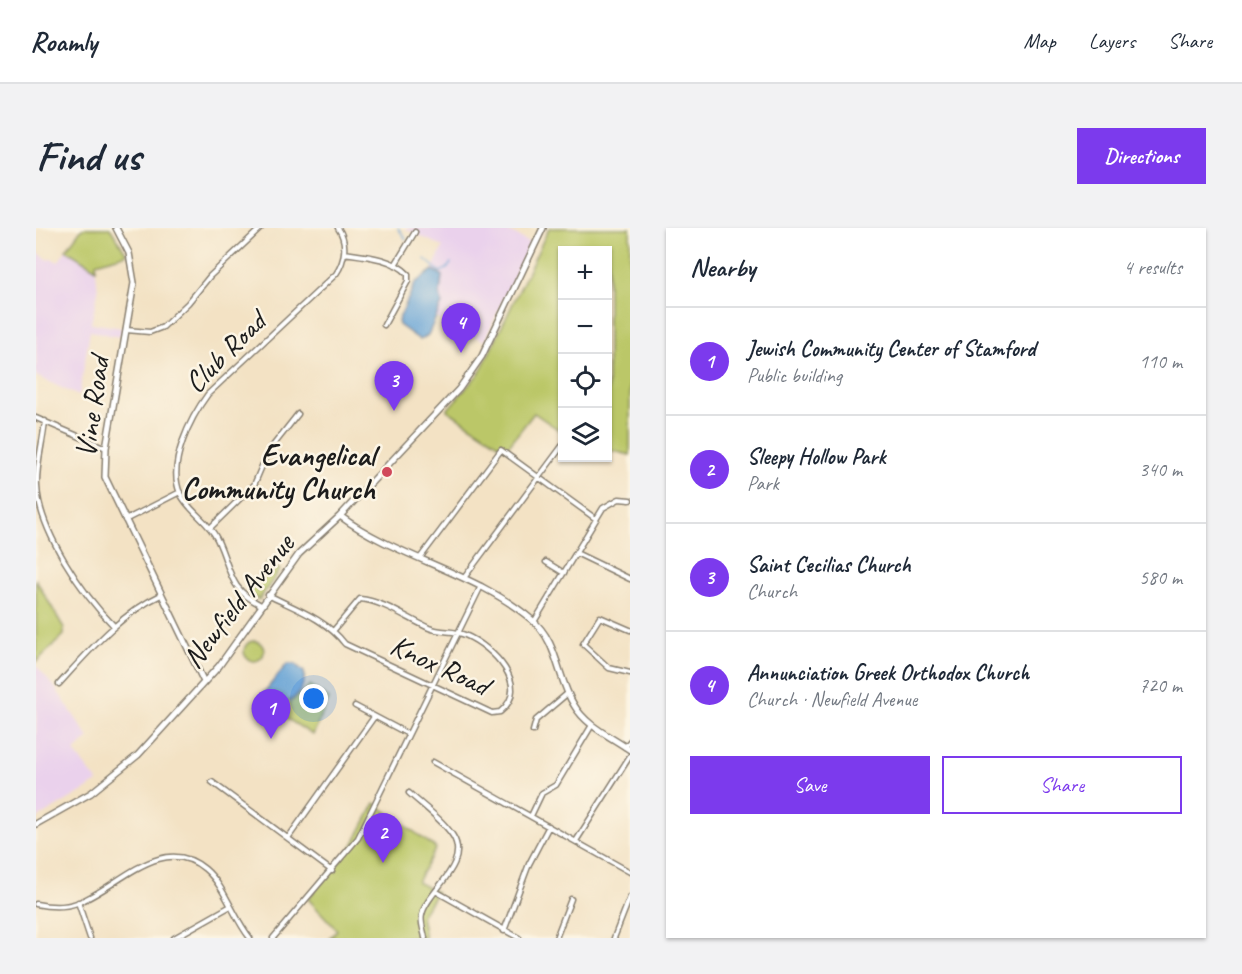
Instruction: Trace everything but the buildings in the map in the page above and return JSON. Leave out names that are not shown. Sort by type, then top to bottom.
[{"type":"main road","name":"Vine Road","points":[[116,228],[125,242],[133,272],[126,330],[106,448],[105,477],[204,682]]},
{"type":"main road","name":"Newfield Avenue","points":[[36,824],[91,793],[142,750],[204,682],[234,645],[299,554],[340,516],[472,373],[543,228]]},
{"type":"main road","points":[[340,516],[419,559],[481,586],[502,598],[534,622],[551,645],[568,693],[579,713],[592,725],[628,748]]},
{"type":"street","points":[[126,330],[150,332],[163,327],[210,276],[261,228]]},
{"type":"street","points":[[338,228],[344,242],[344,253],[374,258],[395,265],[405,271],[409,277],[384,325]]},
{"type":"street","points":[[395,265],[415,232]]},
{"type":"street","name":"Club Road","points":[[180,492],[178,470],[180,449],[195,412],[208,394],[236,366],[328,284],[340,268],[344,253]]},
{"type":"street","points":[[210,528],[254,485],[268,452],[298,414]]},
{"type":"street","points":[[36,418],[106,448]]},
{"type":"street","points":[[45,421],[37,470],[39,502],[78,586],[114,626]]},
{"type":"street","points":[[44,434],[54,425]]},
{"type":"street","points":[[419,559],[501,450],[596,519]]},
{"type":"street","points":[[464,578],[558,452]]},
{"type":"street","points":[[125,520],[180,492],[210,528],[238,591],[261,605]]},
{"type":"street","points":[[534,622],[596,519],[610,502],[619,499],[630,500]]},
{"type":"street","points":[[576,553],[630,579]]},
{"type":"street","points":[[546,562],[564,573]]},
{"type":"street","points":[[273,938],[358,838],[430,686],[481,586]]},
{"type":"street","points":[[59,684],[114,626],[142,604],[161,595]]},
{"type":"street","name":"Knox Road","points":[[268,595],[322,621],[334,630],[345,644],[430,686],[492,713],[500,712],[513,697],[513,689],[502,661],[484,645],[464,634],[456,633]]},
{"type":"street","points":[[334,630],[360,599],[432,629],[456,633]]},
{"type":"street","points":[[630,630],[600,617],[583,644],[609,668],[630,673]]},
{"type":"street","points":[[533,730],[536,720],[568,693]]},
{"type":"street","points":[[355,706],[408,734]]},
{"type":"street","points":[[288,838],[374,717]]},
{"type":"street","points":[[531,816],[542,794],[556,785],[592,725]]},
{"type":"street","points":[[628,748],[630,741]]},
{"type":"street","points":[[576,841],[630,756]]},
{"type":"street","points":[[433,762],[630,872]]},
{"type":"street","points":[[212,782],[332,871]]},
{"type":"street","points":[[409,793],[455,839],[454,864],[421,916],[425,938]]},
{"type":"street","points":[[504,931],[529,864],[549,826]]},
{"type":"street","points":[[36,904],[58,907],[78,902],[148,862],[173,856],[189,860],[206,870],[250,938]]},
{"type":"street","points":[[437,892],[519,938]]},
{"type":"street","points":[[614,938],[630,897]]},
{"type":"street","points":[[555,938],[572,899]]},
{"type":"street","points":[[78,902],[90,938]]},
{"type":"street","points":[[174,938],[229,907]]},
{"type":"shaded area","points":[[82,228],[110,228],[127,254],[95,263],[98,292],[91,323],[122,328],[120,337],[90,331],[79,396],[36,376],[36,252],[49,260],[51,258],[58,262]]},
{"type":"shaded area","points":[[404,228],[502,228],[530,243],[484,341],[405,303],[415,283],[424,287],[443,247]]},
{"type":"shaded area","points":[[36,665],[54,686],[89,738],[74,752],[98,782],[36,819]]},
{"type":"green space","points":[[82,228],[110,228],[127,254],[96,263],[96,269],[66,250]]},
{"type":"green space","points":[[549,228],[630,228],[630,455],[612,451],[612,246],[558,246],[558,429],[534,413],[506,449],[447,410],[480,372]]},
{"type":"green space","points":[[268,562],[280,570],[259,600],[247,593]]},
{"type":"green space","points":[[36,580],[64,628],[64,635],[36,662]]},
{"type":"green space","points":[[254,641],[261,644],[264,651],[261,658],[254,661],[247,658],[244,651],[247,644]]},
{"type":"green space","points":[[310,685],[329,699],[313,735],[281,715],[281,711]]},
{"type":"green space","points":[[375,803],[436,848],[417,882],[437,892],[421,916],[425,938],[329,938],[337,930],[308,899],[353,845]]},
{"type":"water","points":[[433,270],[442,275],[440,294],[442,304],[428,335],[420,340],[399,325],[398,321],[415,283]]},
{"type":"water","points":[[287,664],[295,664],[304,672],[302,687],[297,694],[283,705],[267,705],[260,701],[261,696]]},
{"type":"waterway","points":[[398,228],[406,239]]},
{"type":"waterway","points":[[425,259],[440,272],[447,269],[451,263]]},
{"type":"place","name":"Annunciation Greek Orthodox Church","points":[[461,353]]},
{"type":"place","name":"Saint Cecilias Church","points":[[394,411]]},
{"type":"place","name":"Evangelical Community Church","points":[[387,472]]},
{"type":"place","name":"Jewish Community Center of Stamford","points":[[271,739]]},
{"type":"place","name":"Sleepy Hollow Park","points":[[383,863]]}]
